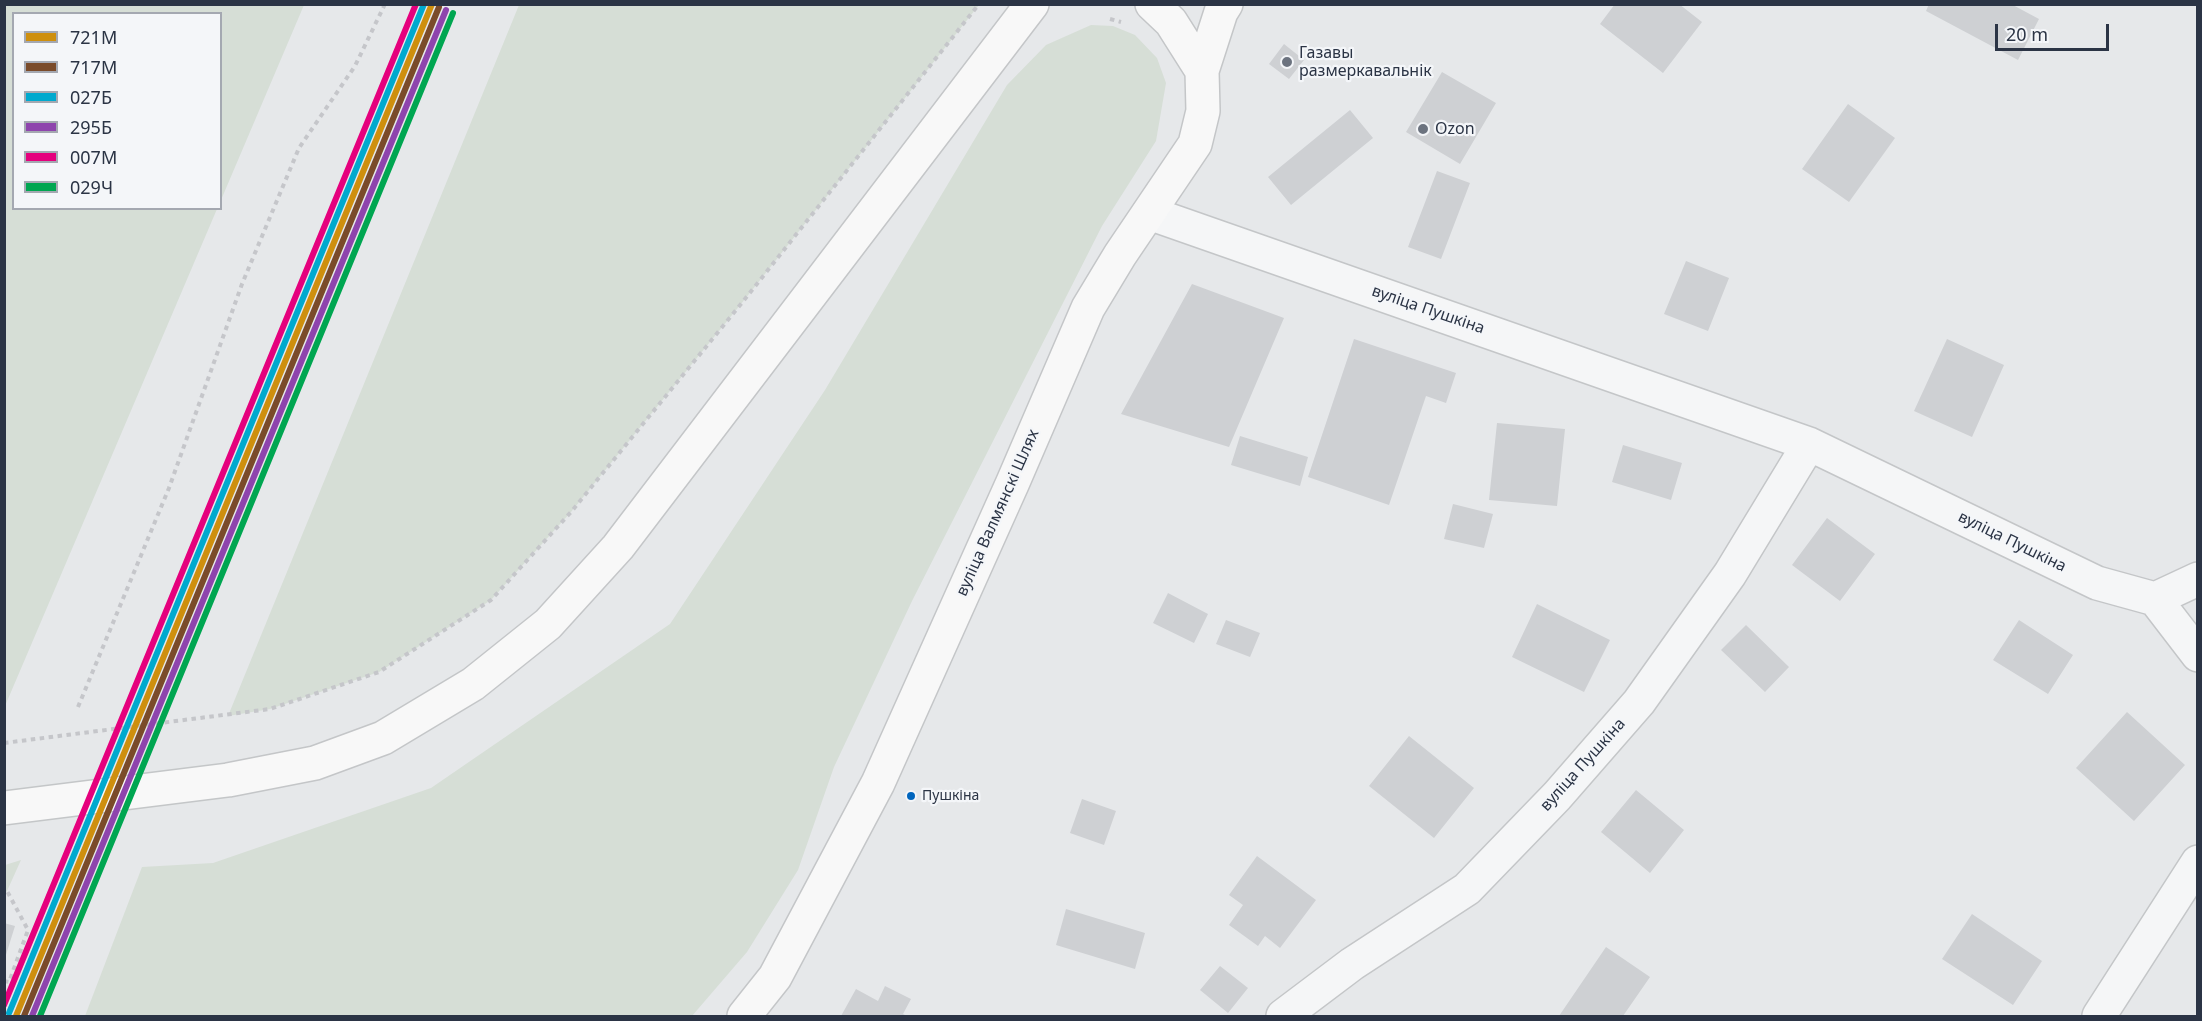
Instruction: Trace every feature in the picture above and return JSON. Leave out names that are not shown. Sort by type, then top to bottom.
[{"type":"main road","points":[[1152,4],[1171,22],[1202,71]]},
{"type":"main road","name":"вуліца Валмянскі Шлях","points":[[744,1017],[775,977],[873,793],[1013,482],[1088,308],[1195,144],[1203,111],[1202,71],[1221,12],[1226,4]]},
{"type":"main road","points":[[4,808],[228,780],[315,763],[383,738],[473,684],[548,624],[618,547],[1034,6]]},
{"type":"street","name":"вуліца Пушкіна","points":[[1149,213],[1809,444],[2097,583],[2155,599]]},
{"type":"street","name":"вуліца Пушкіна","points":[[1283,1017],[1352,964],[1467,889],[1557,796],[1639,702],[1730,574],[1809,444]]},
{"type":"street","points":[[2198,579],[2155,599],[2198,655]]},
{"type":"street","points":[[2099,1017],[2198,862]]},
{"type":"path","points":[[78,707],[169,488],[242,284],[299,148],[355,66],[385,4]]},
{"type":"path","points":[[4,743],[270,709],[379,672],[491,600],[571,512],[748,295],[979,4]]},
{"type":"path","points":[[4,981],[9,982],[28,930],[7,891]]},
{"type":"shaded area","points":[[5,4],[304,5],[222,198],[222,12],[12,12],[12,210],[217,210],[5,706]]},
{"type":"shaded area","points":[[519,5],[979,5],[741,304],[571,512],[491,600],[379,672],[270,709],[228,716]]},
{"type":"shaded area","points":[[1091,25],[1113,26],[1135,35],[1157,58],[1166,83],[1156,141],[1102,226],[912,601],[834,767],[798,870],[747,952],[692,1016],[85,1016],[142,867],[213,863],[431,788],[670,624],[825,390],[1007,85],[1046,45]]},
{"type":"shaded area","points":[[21,860],[7,891],[5,893],[5,865]]},
{"type":"building","points":[[1615,4],[1679,4],[1702,22],[1663,73],[1600,24]]},
{"type":"building","points":[[1929,4],[2011,4],[2039,19],[2018,60],[1926,11]]},
{"type":"building","name":"Газавы размеркавальнік","points":[[1284,44],[1304,60],[1289,79],[1269,64]]},
{"type":"building","points":[[1442,72],[1496,103],[1460,164],[1406,132]]},
{"type":"building","points":[[1848,104],[1895,138],[1849,202],[1802,169]]},
{"type":"building","points":[[1350,110],[1373,138],[1291,205],[1268,177]]},
{"type":"building","points":[[1437,171],[1470,183],[1441,259],[1408,247]]},
{"type":"building","points":[[1686,261],[1729,278],[1708,331],[1664,314]]},
{"type":"building","points":[[1192,284],[1284,318],[1229,447],[1121,414]]},
{"type":"building","points":[[1354,339],[1456,373],[1446,403],[1426,396],[1389,505],[1308,477]]},
{"type":"building","points":[[1947,339],[2004,365],[1972,437],[1914,411]]},
{"type":"building","points":[[1497,423],[1565,429],[1557,506],[1489,500]]},
{"type":"building","points":[[1240,436],[1308,457],[1300,486],[1231,465]]},
{"type":"building","points":[[1623,445],[1682,463],[1671,500],[1612,482]]},
{"type":"building","points":[[1453,504],[1493,514],[1484,548],[1444,539]]},
{"type":"building","points":[[1827,518],[1875,554],[1840,601],[1792,565]]},
{"type":"building","points":[[1168,593],[1208,614],[1194,643],[1153,623]]},
{"type":"building","points":[[1537,604],[1610,640],[1584,692],[1512,657]]},
{"type":"building","points":[[1226,620],[1260,633],[1250,657],[1216,644]]},
{"type":"building","points":[[2019,620],[2073,655],[2048,694],[1993,660]]},
{"type":"building","points":[[1746,625],[1789,667],[1765,692],[1721,650]]},
{"type":"building","points":[[2127,712],[2185,765],[2134,821],[2076,768]]},
{"type":"building","points":[[1409,736],[1474,788],[1434,838],[1369,786]]},
{"type":"building","points":[[1636,790],[1684,830],[1650,873],[1601,832]]},
{"type":"building","points":[[1082,799],[1116,811],[1104,845],[1070,833]]},
{"type":"building","points":[[1257,856],[1316,900],[1280,948],[1265,936],[1258,946],[1229,925],[1243,905],[1229,895]]},
{"type":"building","points":[[1066,909],[1145,933],[1135,969],[1056,945]]},
{"type":"building","points":[[1972,914],[2042,961],[2013,1005],[1942,959]]},
{"type":"building","points":[[4,923],[15,926],[5,958],[4,958]]},
{"type":"building","points":[[1606,947],[1650,977],[1623,1016],[1559,1016]]},
{"type":"building","points":[[1220,966],[1248,988],[1228,1013],[1200,990]]},
{"type":"building","points":[[885,986],[911,999],[903,1014],[907,1016],[841,1016],[856,989],[878,1001]]},
{"type":"transit line","name":"007М","points":[[4,1005],[416,4]]},
{"type":"transit line","name":"027Б","points":[[9,1013],[424,4]]},
{"type":"transit line","name":"721М","points":[[16,1016],[432,4]]},
{"type":"transit line","name":"717М","points":[[24,1016],[439,7]]},
{"type":"transit line","name":"295Б","points":[[32,1016],[446,10]]},
{"type":"transit line","name":"029Ч","points":[[40,1016],[453,13]]},
{"type":"place","name":"Газавы размеркавальнік","points":[[1287,62]]},
{"type":"place","name":"Ozon","points":[[1423,129]]},
{"type":"place","name":"Пушкіна","points":[[911,796]]}]
